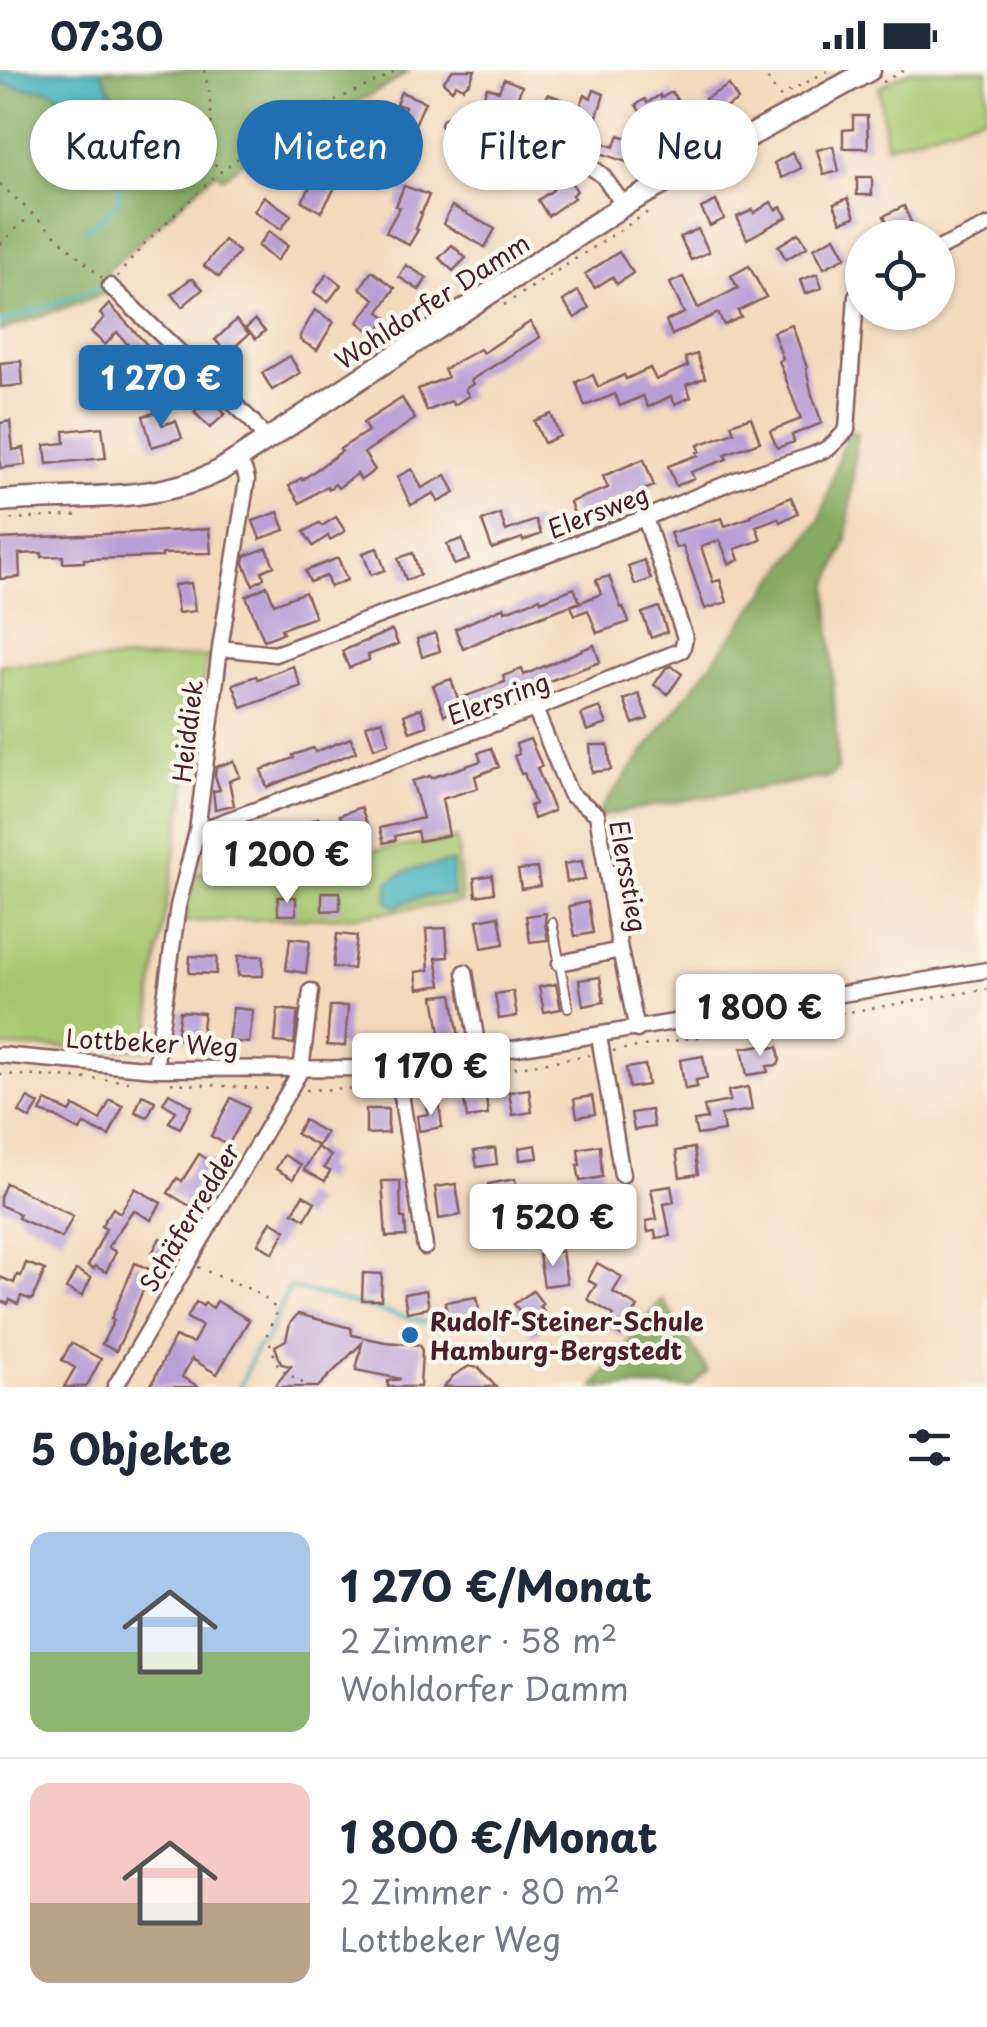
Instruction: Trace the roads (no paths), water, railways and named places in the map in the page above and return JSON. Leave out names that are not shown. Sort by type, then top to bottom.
[{"type":"street","name":"Wohldorfer Damm","points":[[0,501],[122,496],[164,491],[202,480],[624,204],[870,70]]},
{"type":"street","points":[[601,174],[624,204]]},
{"type":"street","points":[[955,241],[987,226]]},
{"type":"street","points":[[110,286],[252,421],[266,440]]},
{"type":"street","name":"Elersweg","points":[[220,648],[274,654],[829,448],[847,430],[854,330]]},
{"type":"street","name":"Heiddiek","points":[[155,1069],[176,918],[197,831],[220,648],[247,480],[237,459]]},
{"type":"street","name":"Elersring","points":[[197,831],[536,709],[682,650],[685,638],[645,518]]},
{"type":"street","name":"Elersstieg","points":[[536,709],[570,794],[597,814],[637,1030]]},
{"type":"street","name":"Elersstieg","points":[[560,964],[620,950]]},
{"type":"street","name":"Lottbeker Weg","points":[[0,1055],[155,1069],[398,1068],[987,970]]},
{"type":"street","points":[[465,972],[479,1054]]},
{"type":"street","points":[[301,1070],[311,991]]},
{"type":"street","points":[[599,1036],[622,1175]]},
{"type":"street","points":[[398,1068],[425,1247]]},
{"type":"street","name":"Schäferredder","points":[[115,1387],[301,1070]]},
{"type":"lane","points":[[552,923],[568,1007]]},
{"type":"water","points":[[0,70],[100,70],[115,100],[62,100],[53,90],[0,83]]},
{"type":"water","points":[[453,862],[453,897],[449,894],[391,905],[387,899],[389,881],[413,869]]},
{"type":"waterway","points":[[85,230],[119,200],[119,190]]},
{"type":"waterway","points":[[0,323],[100,285]]},
{"type":"waterway","points":[[240,1387],[255,1350],[266,1341],[289,1287],[432,1324]]},
{"type":"place","name":"Rudolf-Steiner-Schule Hamburg-Bergstedt","points":[[410,1335]]}]
